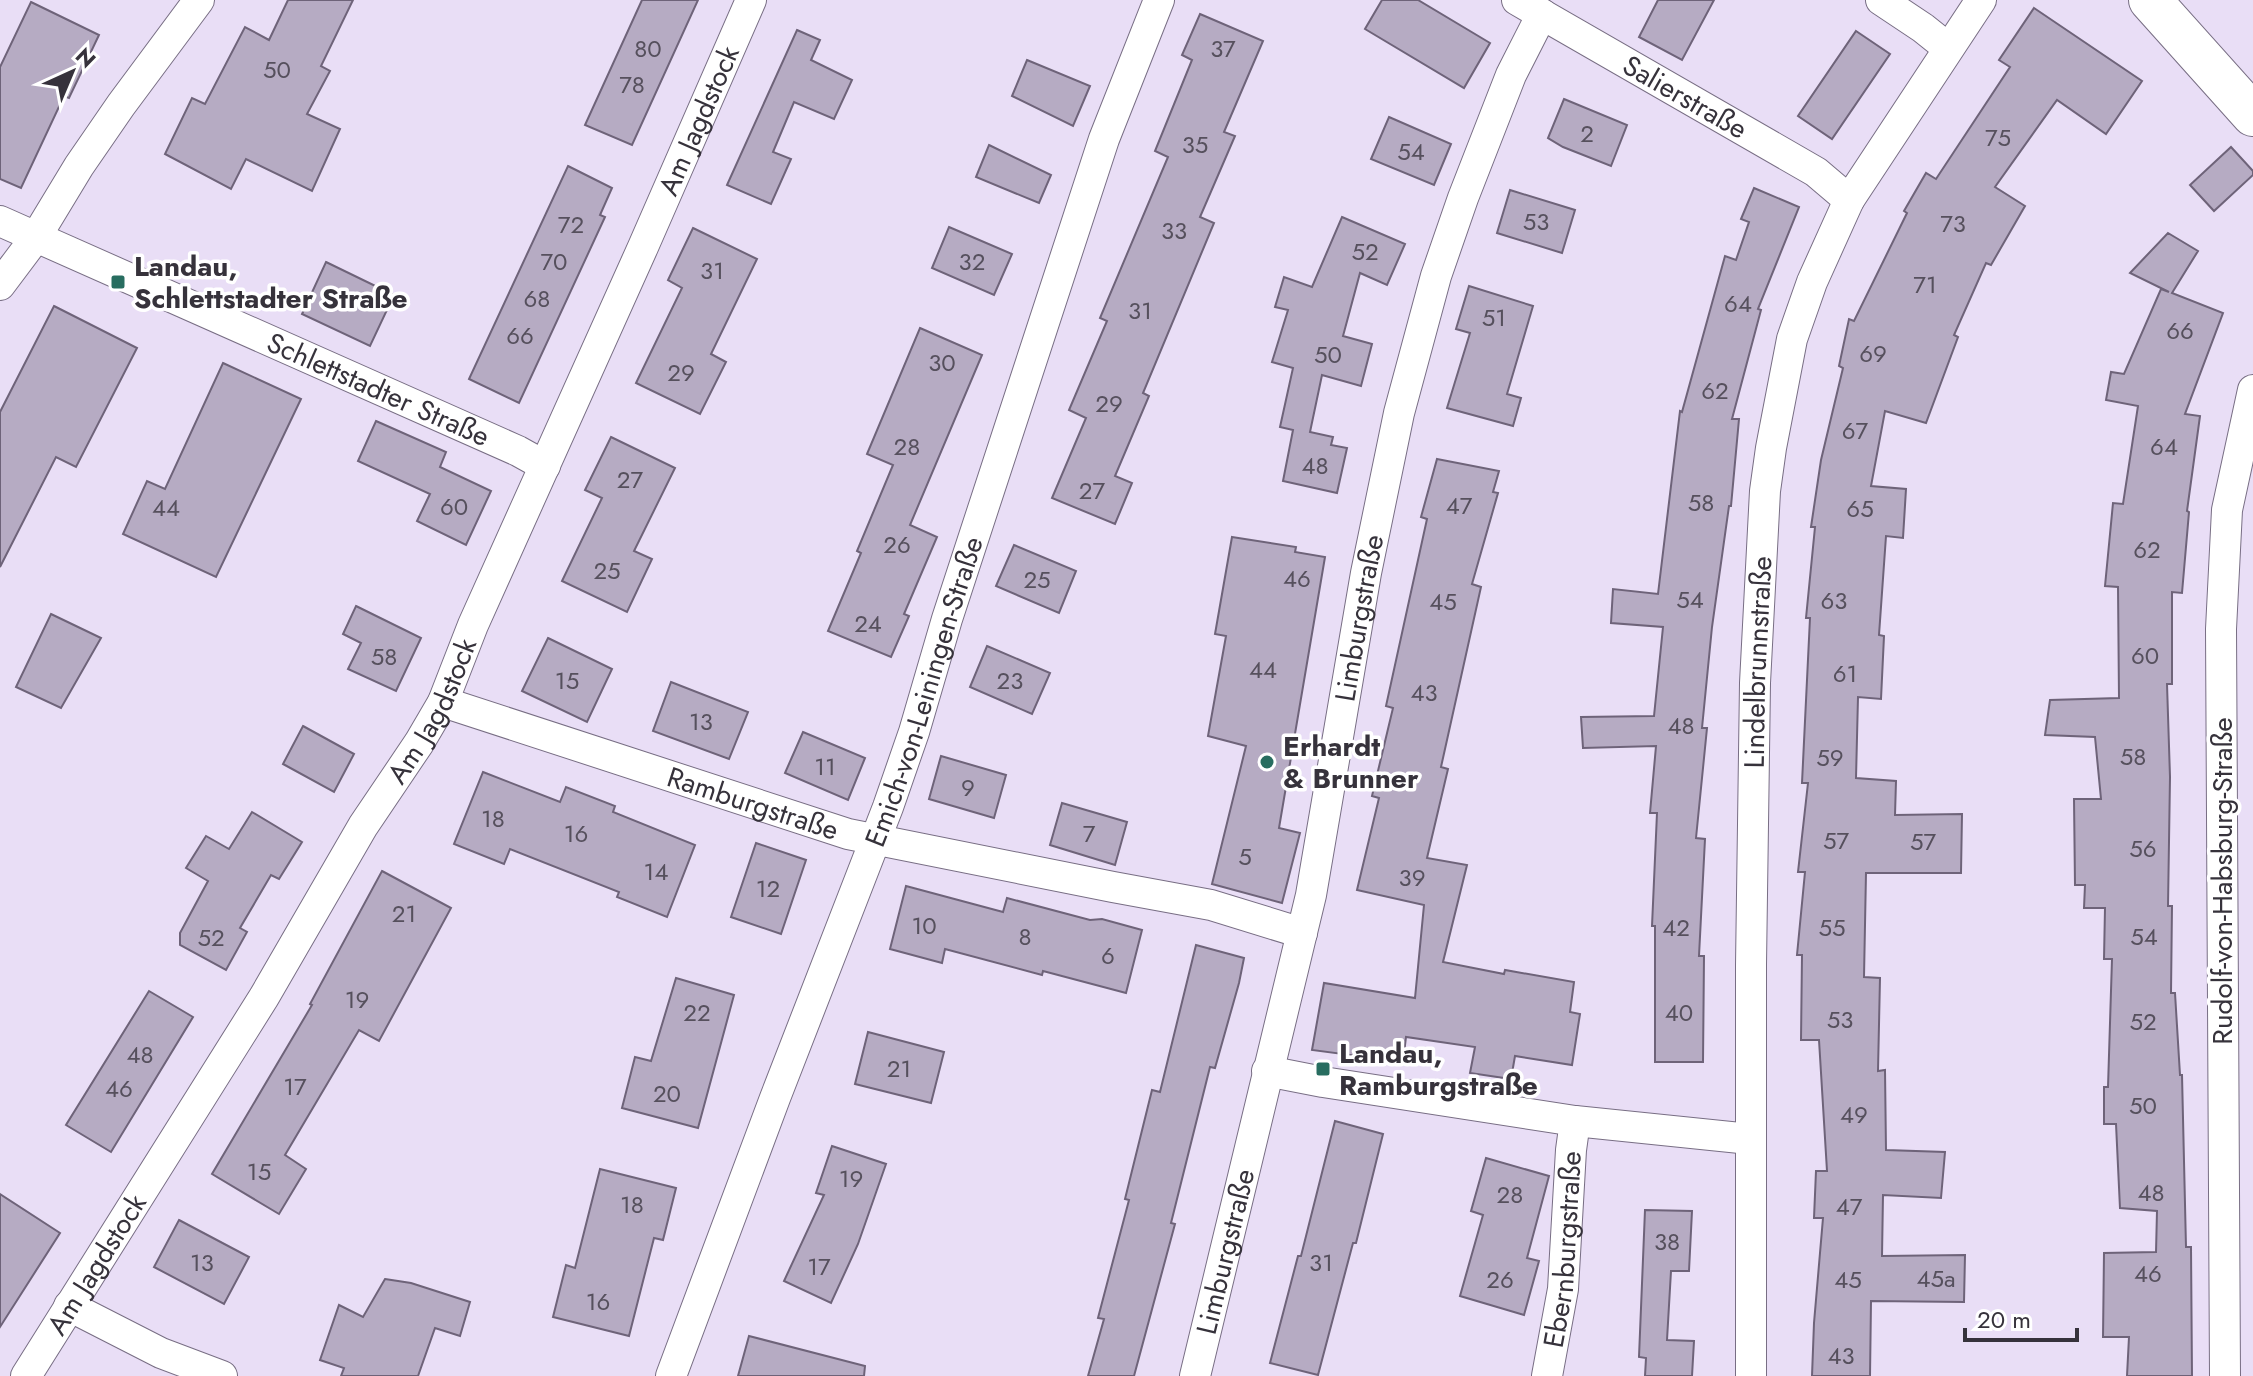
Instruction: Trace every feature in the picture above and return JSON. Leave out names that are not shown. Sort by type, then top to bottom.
[{"type":"street","points":[[0,285],[36,237],[79,166],[199,0]]},
{"type":"street","name":"Am Jagdstock","points":[[26,1376],[264,997],[363,826],[443,702],[473,625],[751,0]]},
{"type":"street","name":"Emich-von-Leiningen-Straße","points":[[671,1376],[876,841],[914,732],[947,619],[1104,139],[1159,0]]},
{"type":"street","points":[[1881,0],[1948,48]]},
{"type":"street","name":"Lindelbrunnstraße","points":[[1751,1376],[1754,698],[1765,491],[1771,448],[1792,339],[1812,282],[1849,200],[1981,0]]},
{"type":"street","points":[[2150,0],[2253,115]]},
{"type":"street","name":"Salierstraße","points":[[1529,7],[1816,172],[1849,200]]},
{"type":"street","name":"Limburgstraße","points":[[1195,1376],[1311,895],[1366,573],[1399,413],[1436,276],[1511,75],[1529,7]]},
{"type":"street","name":"Schlettstadter Straße","points":[[0,221],[518,451],[545,466]]},
{"type":"street","name":"Rudolf-von-Habsburg-Straße","points":[[2225,1376],[2221,629],[2227,510],[2253,390]]},
{"type":"street","name":"Ramburgstraße","points":[[443,702],[876,841],[1211,905],[1302,933]]},
{"type":"street","points":[[1267,1071],[1575,1121],[1750,1139]]},
{"type":"street","name":"Ebernburgstraße","points":[[1547,1376],[1563,1289],[1575,1121]]},
{"type":"street","points":[[69,1306],[161,1353],[222,1376]]},
{"type":"building","points":[[288,0],[353,0],[321,66],[330,71],[307,114],[340,129],[312,191],[246,159],[231,189],[165,154],[192,98],[205,104],[245,27],[269,40]]},
{"type":"building","points":[[642,0],[698,0],[632,145],[585,125]]},
{"type":"building","points":[[1382,0],[1418,0],[1490,43],[1464,88],[1365,29]]},
{"type":"building","points":[[1658,0],[1714,0],[1682,60],[1639,37]]},
{"type":"building","points":[[31,2],[99,35],[69,98],[64,96],[21,188],[0,179],[0,67]]},
{"type":"building","points":[[2034,8],[2142,81],[2106,134],[2057,100],[1995,187],[2025,206],[1991,265],[1986,263],[1954,335],[1958,337],[1926,423],[1885,411],[1871,486],[1906,489],[1903,538],[1886,536],[1879,635],[1884,636],[1881,699],[1858,697],[1856,778],[1896,781],[1895,815],[1962,814],[1961,873],[1866,873],[1864,977],[1880,978],[1878,1071],[1885,1070],[1886,1150],[1945,1152],[1941,1198],[1883,1195],[1882,1256],[1965,1255],[1964,1302],[1871,1301],[1870,1376],[1812,1376],[1823,1218],[1814,1218],[1816,1171],[1827,1171],[1819,1040],[1801,1040],[1802,955],[1797,955],[1805,872],[1798,872],[1808,783],[1802,783],[1810,618],[1806,618],[1815,527],[1811,527],[1821,460],[1843,368],[1839,366],[1849,319],[1854,321],[1907,213],[1904,211],[1926,173],[1936,179],[2010,67],[1999,60]]},
{"type":"building","points":[[1200,14],[1263,41],[1224,132],[1235,136],[1200,217],[1214,223],[1143,393],[1149,396],[1115,476],[1132,483],[1115,524],[1052,498],[1086,418],[1069,410],[1107,321],[1100,318],[1168,157],[1155,151],[1192,60],[1182,55]]},
{"type":"building","points":[[797,30],[820,40],[811,60],[852,80],[834,119],[794,102],[773,152],[791,159],[771,204],[727,185]]},
{"type":"building","points":[[1856,31],[1890,54],[1832,139],[1798,116]]},
{"type":"building","points":[[1027,60],[1090,86],[1073,126],[1012,96]]},
{"type":"building","points":[[1564,99],[1627,125],[1611,166],[1548,138]]},
{"type":"building","points":[[1389,117],[1451,144],[1434,185],[1371,159]]},
{"type":"building","points":[[989,145],[1051,175],[1039,203],[976,177]]},
{"type":"building","points":[[2231,147],[2253,171],[2253,175],[2214,211],[2190,185]]},
{"type":"building","points":[[568,166],[612,188],[600,215],[605,217],[519,403],[469,379]]},
{"type":"building","points":[[1754,188],[1799,207],[1758,309],[1761,310],[1732,419],[1739,419],[1731,506],[1712,627],[1702,728],[1707,728],[1696,838],[1705,839],[1699,956],[1704,956],[1703,1062],[1655,1062],[1655,926],[1652,926],[1657,813],[1650,813],[1656,746],[1583,748],[1581,717],[1654,716],[1663,627],[1611,623],[1613,589],[1658,594],[1680,411],[1725,256],[1736,260],[1749,222],[1741,219]]},
{"type":"building","points":[[1510,190],[1575,210],[1562,253],[1497,233]]},
{"type":"building","points":[[1342,217],[1405,244],[1387,285],[1360,273],[1343,336],[1372,344],[1361,386],[1322,375],[1310,432],[1333,437],[1331,445],[1347,448],[1337,493],[1283,481],[1293,430],[1280,427],[1293,368],[1272,362],[1288,310],[1275,307],[1284,277],[1312,287]]},
{"type":"building","points":[[949,227],[1012,254],[994,295],[932,268]]},
{"type":"building","points":[[693,228],[757,259],[711,354],[726,362],[700,414],[636,383],[682,288],[668,280]]},
{"type":"building","points":[[2168,233],[2198,251],[2172,293],[2223,313],[2185,414],[2200,416],[2187,511],[2182,593],[2172,592],[2172,684],[2167,684],[2171,993],[2175,993],[2182,1075],[2186,1247],[2191,1247],[2192,1376],[2127,1376],[2129,1337],[2103,1337],[2104,1253],[2156,1252],[2157,1211],[2120,1208],[2116,1124],[2104,1124],[2112,959],[2104,959],[2105,908],[2084,908],[2085,885],[2075,885],[2074,799],[2101,799],[2095,737],[2045,735],[2050,700],[2119,698],[2118,587],[2105,586],[2113,503],[2123,504],[2138,406],[2106,400],[2111,372],[2124,374],[2161,289],[2169,292],[2130,273]]},
{"type":"building","points":[[326,262],[394,295],[370,346],[302,314]]},
{"type":"building","points":[[1469,286],[1533,306],[1507,394],[1521,398],[1513,426],[1447,408],[1470,333],[1456,329]]},
{"type":"building","points":[[54,306],[137,348],[76,467],[56,457],[0,567],[0,412]]},
{"type":"building","points":[[920,328],[982,355],[910,525],[937,537],[904,614],[909,616],[891,657],[828,631],[893,465],[867,454]]},
{"type":"building","points":[[223,363],[301,399],[216,577],[123,534],[147,481],[165,489]]},
{"type":"building","points":[[376,421],[446,452],[440,467],[491,491],[466,545],[417,521],[430,494],[358,461]]},
{"type":"building","points":[[611,437],[675,468],[634,551],[652,559],[627,612],[562,581],[602,498],[585,490]]},
{"type":"building","points":[[1437,459],[1499,471],[1493,492],[1498,493],[1472,584],[1481,587],[1441,767],[1448,769],[1427,858],[1467,865],[1443,962],[1504,974],[1505,970],[1574,982],[1570,1012],[1580,1014],[1572,1065],[1515,1056],[1511,1079],[1470,1073],[1475,1047],[1406,1037],[1403,1062],[1312,1050],[1324,983],[1415,998],[1424,905],[1357,890],[1379,798],[1372,796],[1393,708],[1386,706],[1427,519],[1421,517]]},
{"type":"building","points":[[1232,537],[1296,547],[1295,552],[1325,557],[1279,828],[1300,833],[1282,903],[1212,884],[1246,746],[1208,736],[1226,636],[1215,634]]},
{"type":"building","points":[[1014,545],[1076,571],[1059,613],[996,586]]},
{"type":"building","points":[[356,606],[421,638],[396,691],[348,669],[361,643],[343,634]]},
{"type":"building","points":[[51,614],[101,638],[61,708],[16,687]]},
{"type":"building","points":[[548,638],[612,669],[587,722],[522,691]]},
{"type":"building","points":[[987,646],[1050,673],[1032,714],[970,687]]},
{"type":"building","points":[[671,682],[748,712],[729,759],[653,731]]},
{"type":"building","points":[[303,726],[354,754],[334,792],[283,764]]},
{"type":"building","points":[[803,732],[865,758],[848,800],[785,773]]},
{"type":"building","points":[[941,756],[1006,775],[994,818],[929,799]]},
{"type":"building","points":[[483,772],[560,802],[566,787],[615,806],[613,812],[695,845],[667,917],[617,897],[619,892],[510,849],[504,864],[454,844]]},
{"type":"building","points":[[1062,803],[1127,822],[1115,865],[1050,845]]},
{"type":"building","points":[[252,812],[302,842],[279,879],[271,875],[240,928],[247,932],[226,970],[180,945],[180,933],[208,881],[186,868],[206,836],[229,849]]},
{"type":"building","points":[[756,843],[806,860],[781,934],[731,917]]},
{"type":"building","points":[[382,871],[451,908],[379,1041],[359,1030],[285,1155],[306,1169],[279,1214],[212,1174],[312,1005]]},
{"type":"building","points":[[906,886],[1003,912],[1007,898],[1142,930],[1126,993],[945,949],[942,963],[890,949]]},
{"type":"building","points":[[1196,945],[1244,958],[1239,983],[1215,1068],[1210,1067],[1171,1223],[1175,1224],[1134,1376],[1088,1376],[1104,1319],[1098,1318],[1129,1200],[1125,1199],[1152,1090],[1160,1092]]},
{"type":"building","points":[[676,978],[734,995],[698,1128],[622,1108],[635,1057],[651,1061]]},
{"type":"building","points":[[149,991],[193,1017],[111,1152],[66,1125]]},
{"type":"building","points":[[868,1032],[944,1052],[931,1103],[855,1084]]},
{"type":"building","points":[[1335,1121],[1383,1134],[1318,1375],[1270,1363]]},
{"type":"building","points":[[832,1146],[886,1164],[858,1244],[831,1303],[784,1281],[824,1195],[816,1193]]},
{"type":"building","points":[[1486,1158],[1549,1176],[1527,1258],[1539,1261],[1524,1315],[1460,1296],[1483,1215],[1471,1211]]},
{"type":"building","points":[[600,1169],[676,1188],[663,1240],[654,1238],[629,1336],[553,1317],[566,1265],[575,1268]]},
{"type":"building","points":[[0,1194],[60,1233],[0,1327]]},
{"type":"building","points":[[1645,1210],[1692,1211],[1689,1271],[1671,1271],[1667,1340],[1694,1341],[1692,1376],[1645,1376],[1646,1358],[1639,1357]]},
{"type":"building","points":[[179,1220],[249,1257],[224,1304],[154,1267]]},
{"type":"building","points":[[385,1279],[411,1283],[470,1302],[460,1336],[435,1328],[418,1376],[341,1376],[344,1368],[320,1360],[339,1305],[363,1317]]},
{"type":"building","points":[[749,1336],[865,1366],[864,1376],[738,1376]]},
{"type":"place","name":"Landau, Schlettstadter Straße","points":[[118,282]]},
{"type":"place","name":"Erhardt & Brunner","points":[[1267,762]]},
{"type":"place","name":"Landau, Ramburgstraße","points":[[1323,1069]]}]
